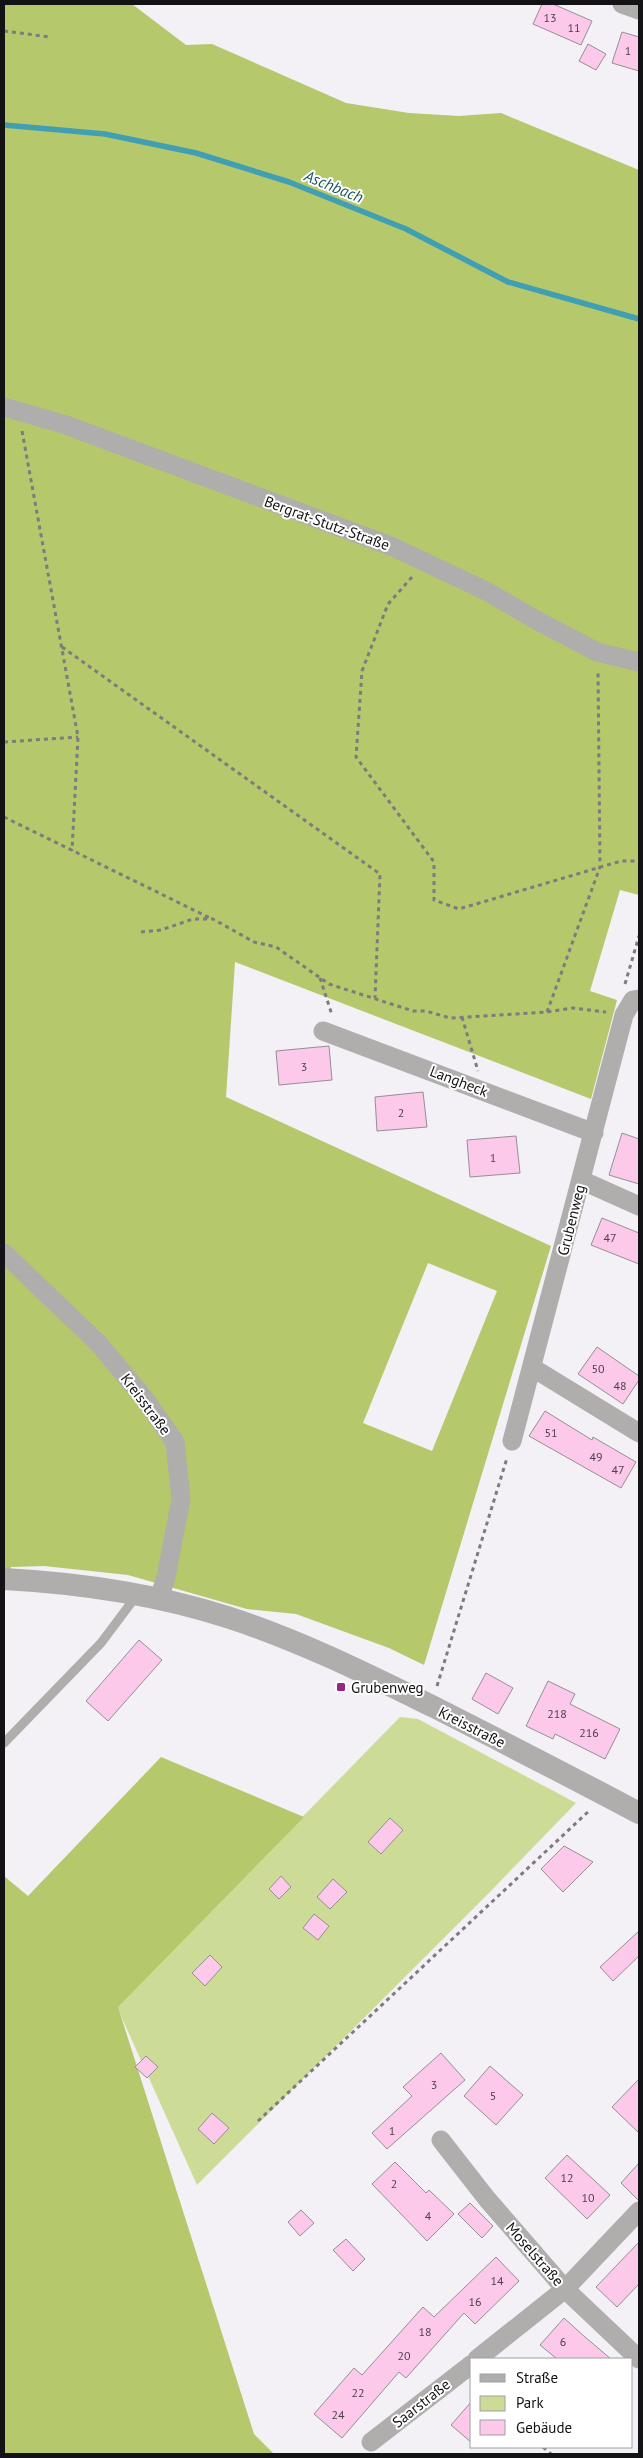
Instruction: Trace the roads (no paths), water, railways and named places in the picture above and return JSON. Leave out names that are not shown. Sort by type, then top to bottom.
[{"type":"street","points":[[622,4],[639,10]]},
{"type":"street","name":"Bergrat-Stutz-Straße","points":[[11,409],[66,425],[393,547],[486,590],[538,622],[597,652],[639,662]]},
{"type":"street","name":"Grubenweg","points":[[512,1442],[581,1180],[632,1005]]},
{"type":"street","name":"Langheck","points":[[332,1034],[484,1090],[594,1134]]},
{"type":"street","points":[[581,1180],[639,1206]]},
{"type":"street","name":"Kreisstraße","points":[[4,1253],[99,1344],[144,1398],[175,1442],[180,1499],[166,1577],[159,1599]]},
{"type":"street","points":[[533,1368],[639,1433]]},
{"type":"street","name":"Kreisstraße","points":[[4,1580],[49,1582],[137,1595],[226,1617],[333,1657],[639,1813]]},
{"type":"street","name":"Moselstraße","points":[[441,2140],[487,2199],[564,2289],[639,2359]]},
{"type":"street","points":[[478,2358],[564,2289],[639,2210]]},
{"type":"street","name":"Saarstraße","points":[[371,2442],[470,2366]]},
{"type":"lane","points":[[4,1744],[101,1643],[137,1595]]},
{"type":"waterway","name":"Aschbach","points":[[4,125],[105,134],[196,153],[289,182],[406,229],[508,282],[639,319]]},
{"type":"place","name":"Grubenweg","points":[[341,1687]]}]
